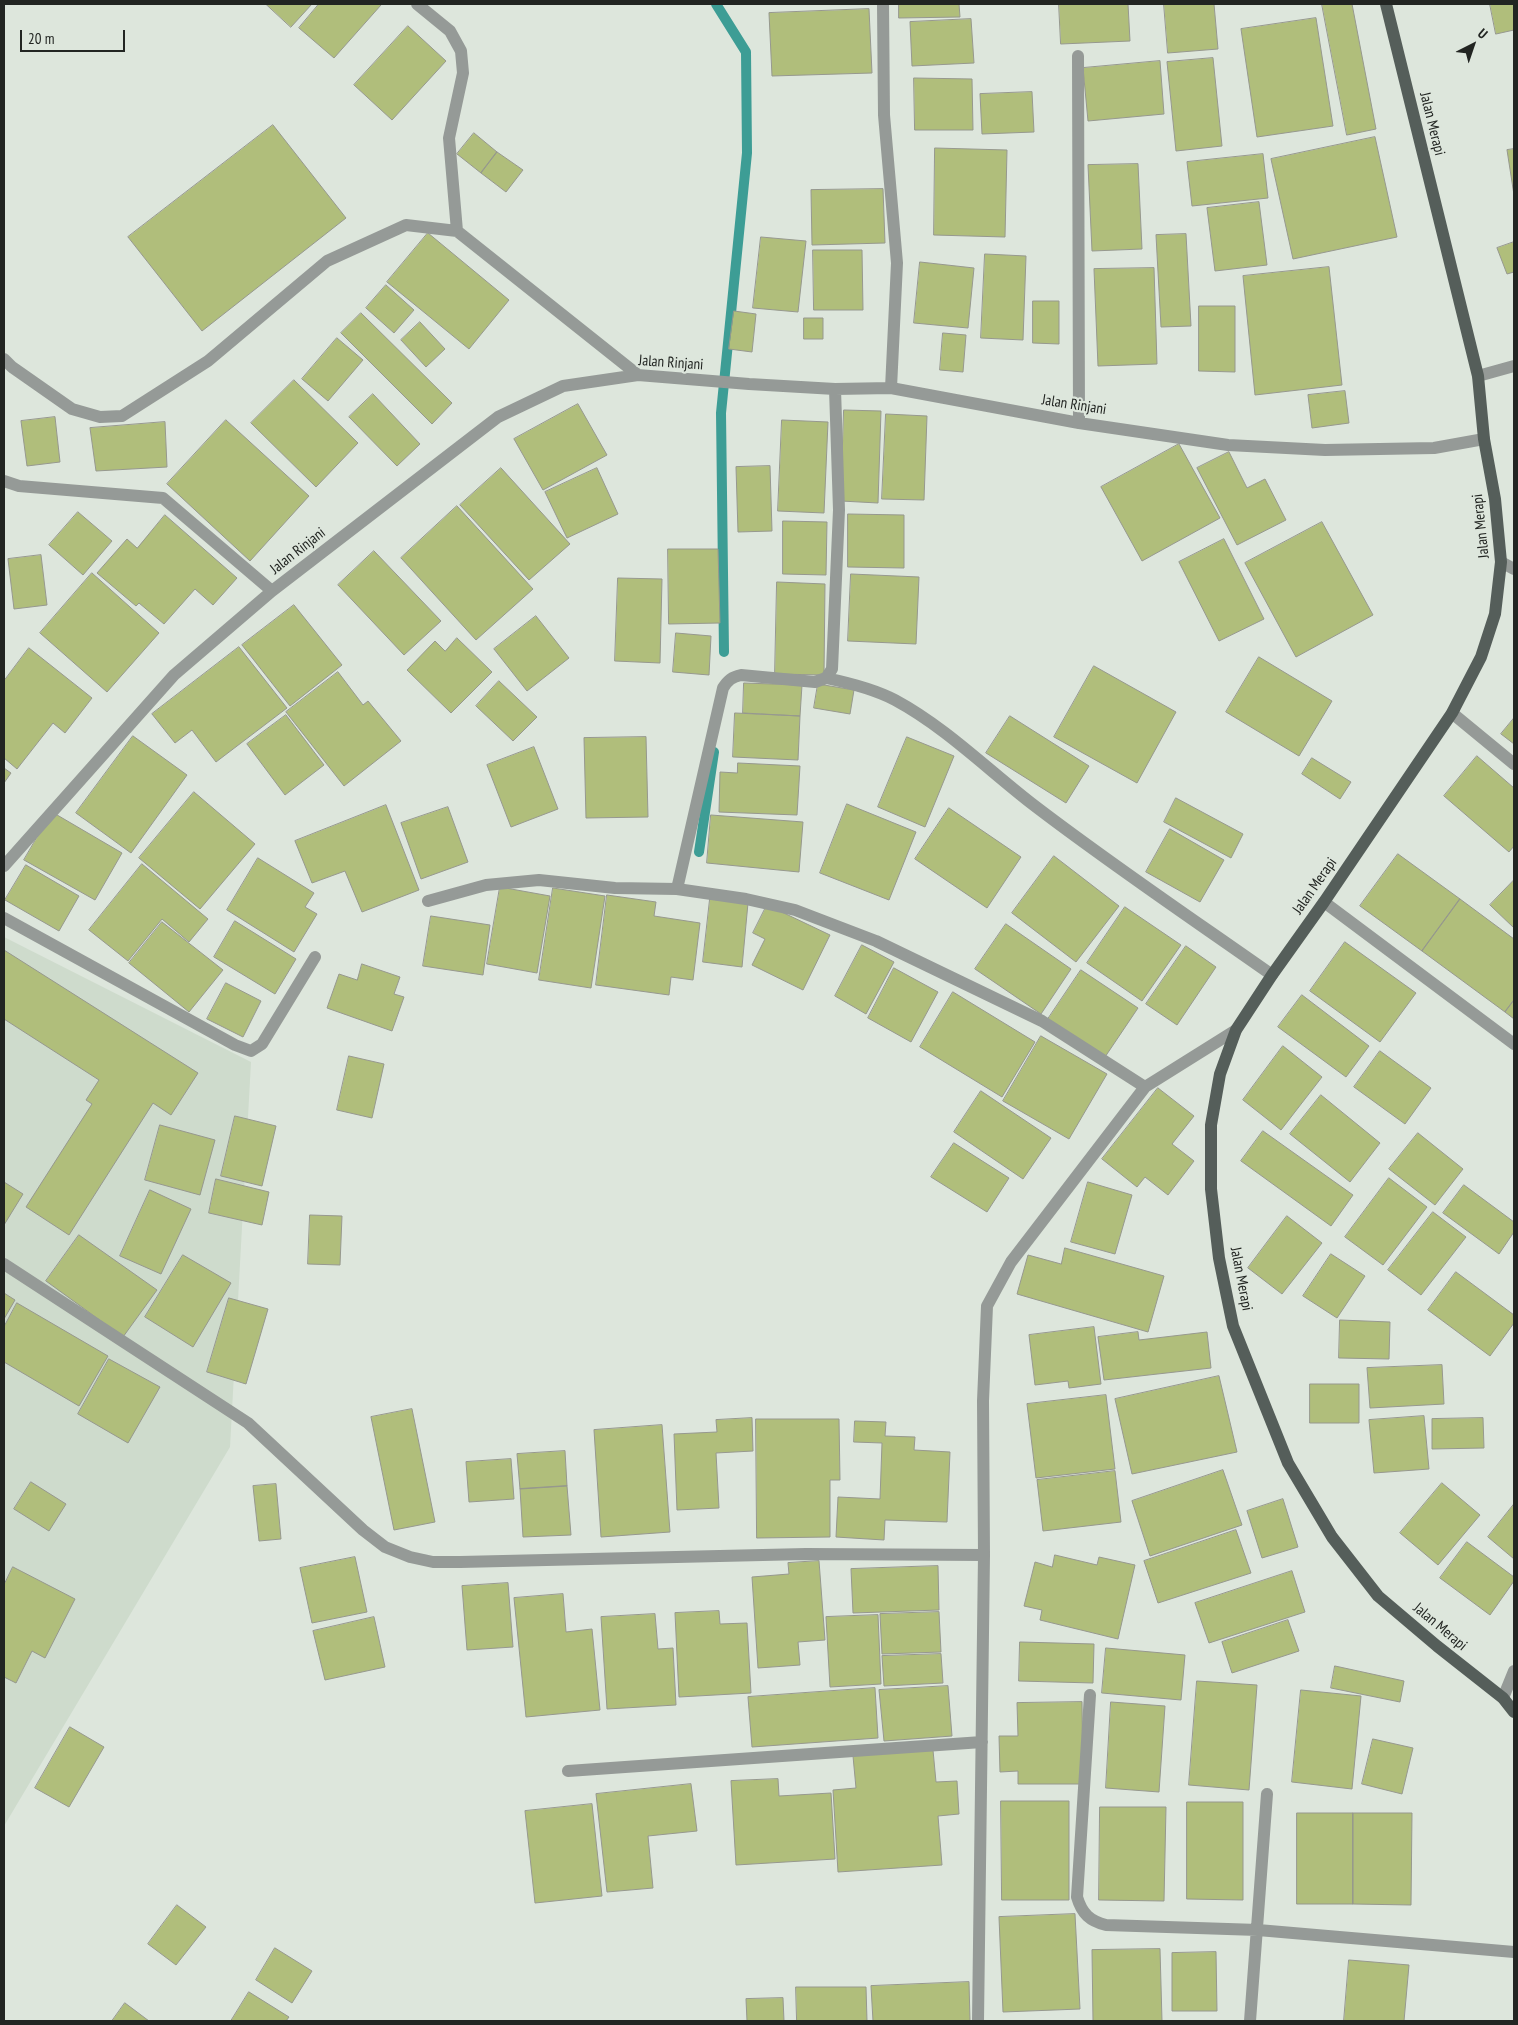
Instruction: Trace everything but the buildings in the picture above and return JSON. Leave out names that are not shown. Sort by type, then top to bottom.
[{"type":"main road","name":"Jalan Merapi","points":[[1386,4],[1478,376],[1484,439],[1495,499],[1501,562],[1495,614],[1482,657],[1452,713],[1236,1030],[1220,1074],[1211,1125],[1211,1189],[1219,1258],[1233,1326],[1288,1464],[1332,1537],[1378,1596],[1503,1698],[1514,1712]]},
{"type":"street","points":[[417,4],[450,31],[461,51],[463,73],[449,138],[457,231]]},
{"type":"street","points":[[882,4],[884,115],[897,263],[891,388]]},
{"type":"street","points":[[1078,56],[1079,423]]},
{"type":"street","points":[[4,359],[12,367],[72,409],[100,418],[122,416],[208,360],[326,262],[406,225],[457,231],[638,375]]},
{"type":"street","points":[[1478,376],[1514,366]]},
{"type":"street","name":"Jalan Rinjani","points":[[4,866],[174,675],[272,592],[498,417],[563,386],[638,375],[696,381],[835,389],[891,388],[1079,423],[1228,445],[1325,450],[1434,448],[1484,439]]},
{"type":"street","points":[[826,678],[834,664],[839,510],[835,389]]},
{"type":"street","points":[[4,481],[19,486],[163,498],[272,592]]},
{"type":"street","points":[[1501,562],[1514,569]]},
{"type":"street","points":[[677,889],[726,682],[730,678],[741,675],[815,682],[826,678],[894,699],[915,712],[959,744],[1031,803],[1272,975]]},
{"type":"street","points":[[1452,713],[1514,764]]},
{"type":"street","points":[[428,901],[486,885],[539,880],[615,888],[677,889],[746,899],[795,910],[876,941],[1042,1021],[1145,1087]]},
{"type":"street","points":[[1324,902],[1514,1044]]},
{"type":"street","points":[[4,918],[226,1041],[251,1051],[262,1044],[315,957]]},
{"type":"street","points":[[978,2021],[984,1555],[983,1401],[987,1306],[1011,1262],[1145,1087],[1236,1030]]},
{"type":"street","points":[[4,1264],[248,1423],[363,1530],[385,1547],[410,1557],[433,1562],[460,1562],[806,1554],[984,1555]]},
{"type":"street","points":[[1503,1698],[1514,1671]]},
{"type":"street","points":[[1090,1694],[1077,1898],[1083,1912],[1095,1922],[1106,1925],[1258,1930],[1514,1952]]},
{"type":"street","points":[[568,1771],[982,1742]]},
{"type":"street","points":[[1250,2021],[1268,1794]]},
{"type":"shaded area","points":[[4,937],[251,1062],[230,1447],[4,1826]]},
{"type":"waterway","points":[[716,4],[746,52],[747,153],[721,413],[724,652]]},
{"type":"waterway","points":[[699,852],[714,752]]}]
